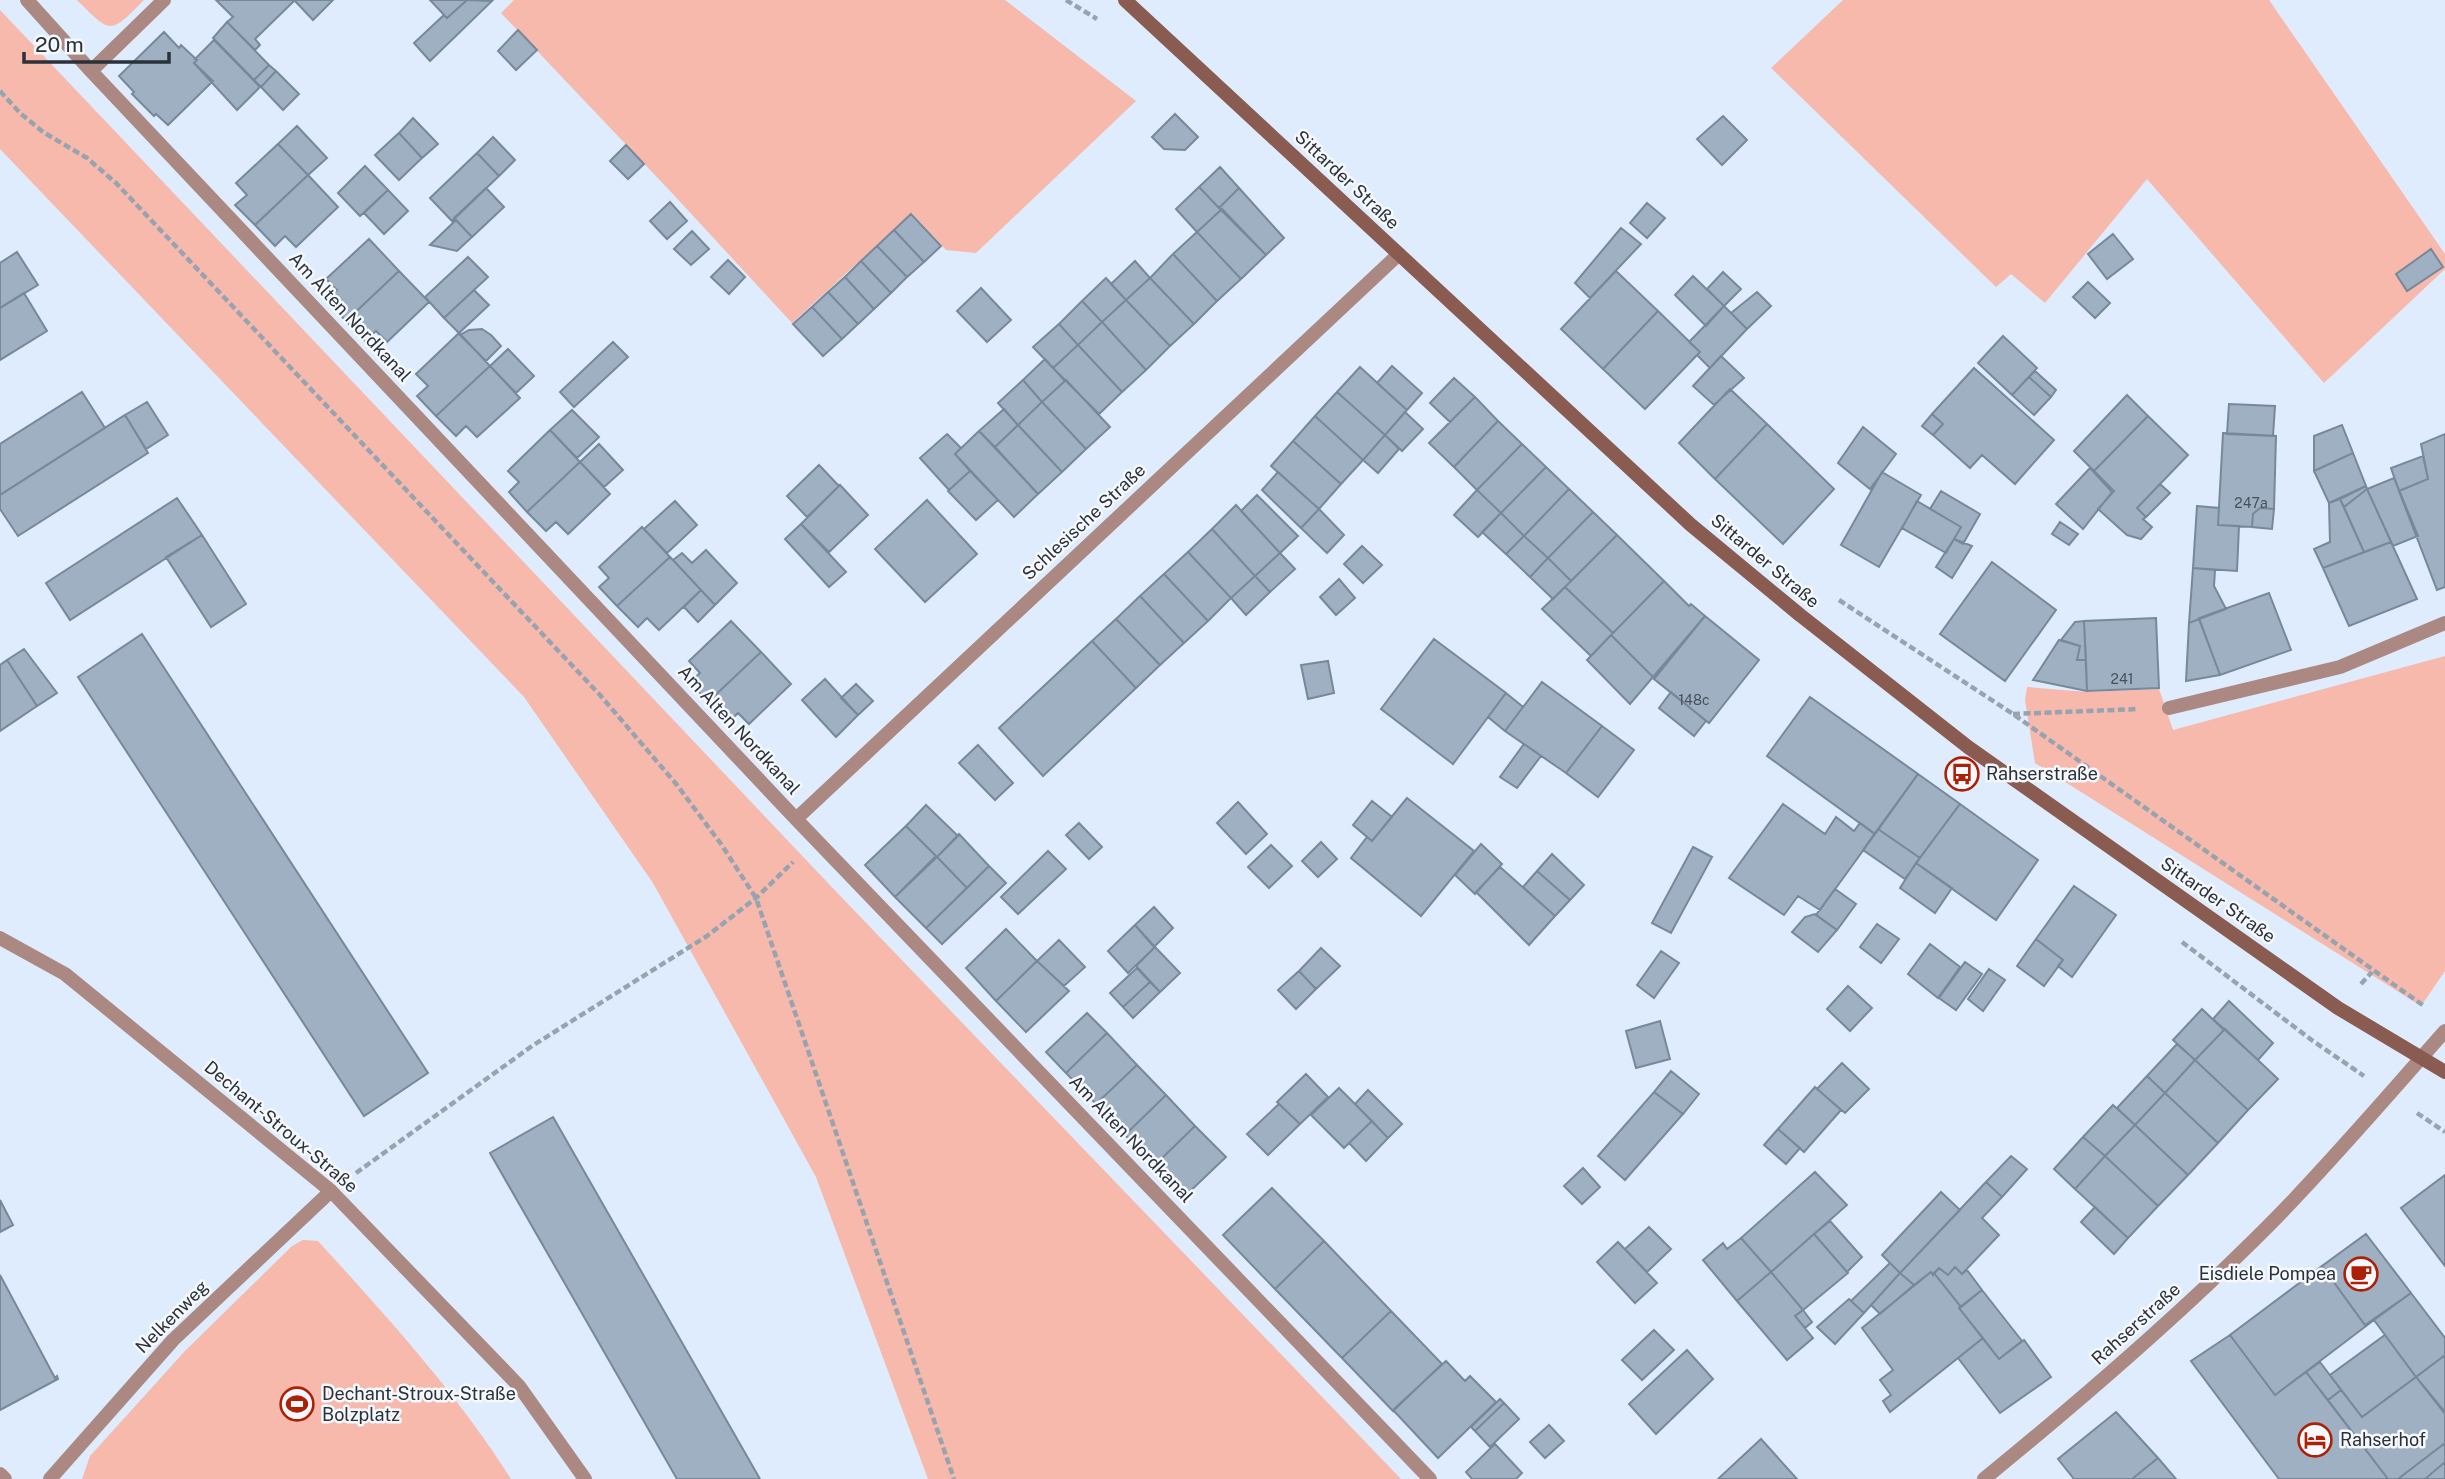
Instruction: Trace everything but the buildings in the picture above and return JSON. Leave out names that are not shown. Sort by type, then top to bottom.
[{"type":"street","name":"Am Alten Nordkanal","points":[[27,0],[796,819],[1430,1479]]},
{"type":"street","points":[[91,71],[164,0]]},
{"type":"street","name":"Sittarder Straße","points":[[1125,0],[1691,525],[1821,632],[1968,747],[2338,1008],[2445,1072]]},
{"type":"street","name":"Schlesische Straße","points":[[796,819],[1399,254]]},
{"type":"street","points":[[2169,708],[2340,667],[2445,623]]},
{"type":"street","name":"Dechant-Stroux-Straße","points":[[0,938],[65,974],[331,1191],[519,1386],[586,1479]]},
{"type":"street","name":"Rahserstraße","points":[[1984,1479],[2149,1340],[2222,1272],[2282,1212],[2445,1031]]},
{"type":"street","name":"Nelkenweg","points":[[50,1479],[173,1340],[331,1191]]},
{"type":"street","points":[[0,1474],[5,1479]]},
{"type":"path","points":[[0,92],[43,132],[86,158],[116,183],[600,695],[677,785],[721,844],[756,898],[954,1479]]},
{"type":"path","points":[[1832,595],[2012,714],[2435,1013]]},
{"type":"path","points":[[2012,714],[2169,708]]},
{"type":"path","points":[[331,1191],[532,1046],[707,936],[756,898],[816,839]]},
{"type":"shaded area","points":[[77,0],[144,0],[124,19],[111,26],[97,20]]},
{"type":"shaded area","points":[[514,0],[1005,0],[1136,101],[976,253],[946,250],[912,213],[792,323],[501,13]]},
{"type":"shaded area","points":[[1843,0],[2269,0],[2445,254],[2445,269],[2324,383],[2147,179],[2045,303],[2011,274],[1996,287],[1771,68]]},
{"type":"shaded area","points":[[0,10],[847,903],[1401,1479],[928,1479],[816,1177],[653,883],[524,697],[0,149]]},
{"type":"shaded area","points":[[2445,656],[2445,971],[2421,1006],[2035,763],[2025,700],[2027,687],[2087,692],[2159,689],[2173,730]]},
{"type":"shaded area","name":"Dechant-Stroux-Straße Bolzplatz","points":[[303,1240],[318,1241],[395,1327],[467,1416],[511,1479],[82,1479],[90,1456],[185,1351],[292,1246]]},
{"type":"place","name":"Rahserstraße","points":[[1962,774]]},
{"type":"place","name":"Eisdiele Pompea","points":[[2361,1274]]},
{"type":"place","name":"Dechant-Stroux-Straße Bolzplatz","points":[[297,1404]]},
{"type":"place","name":"Rahserhof","points":[[2315,1440]]}]
